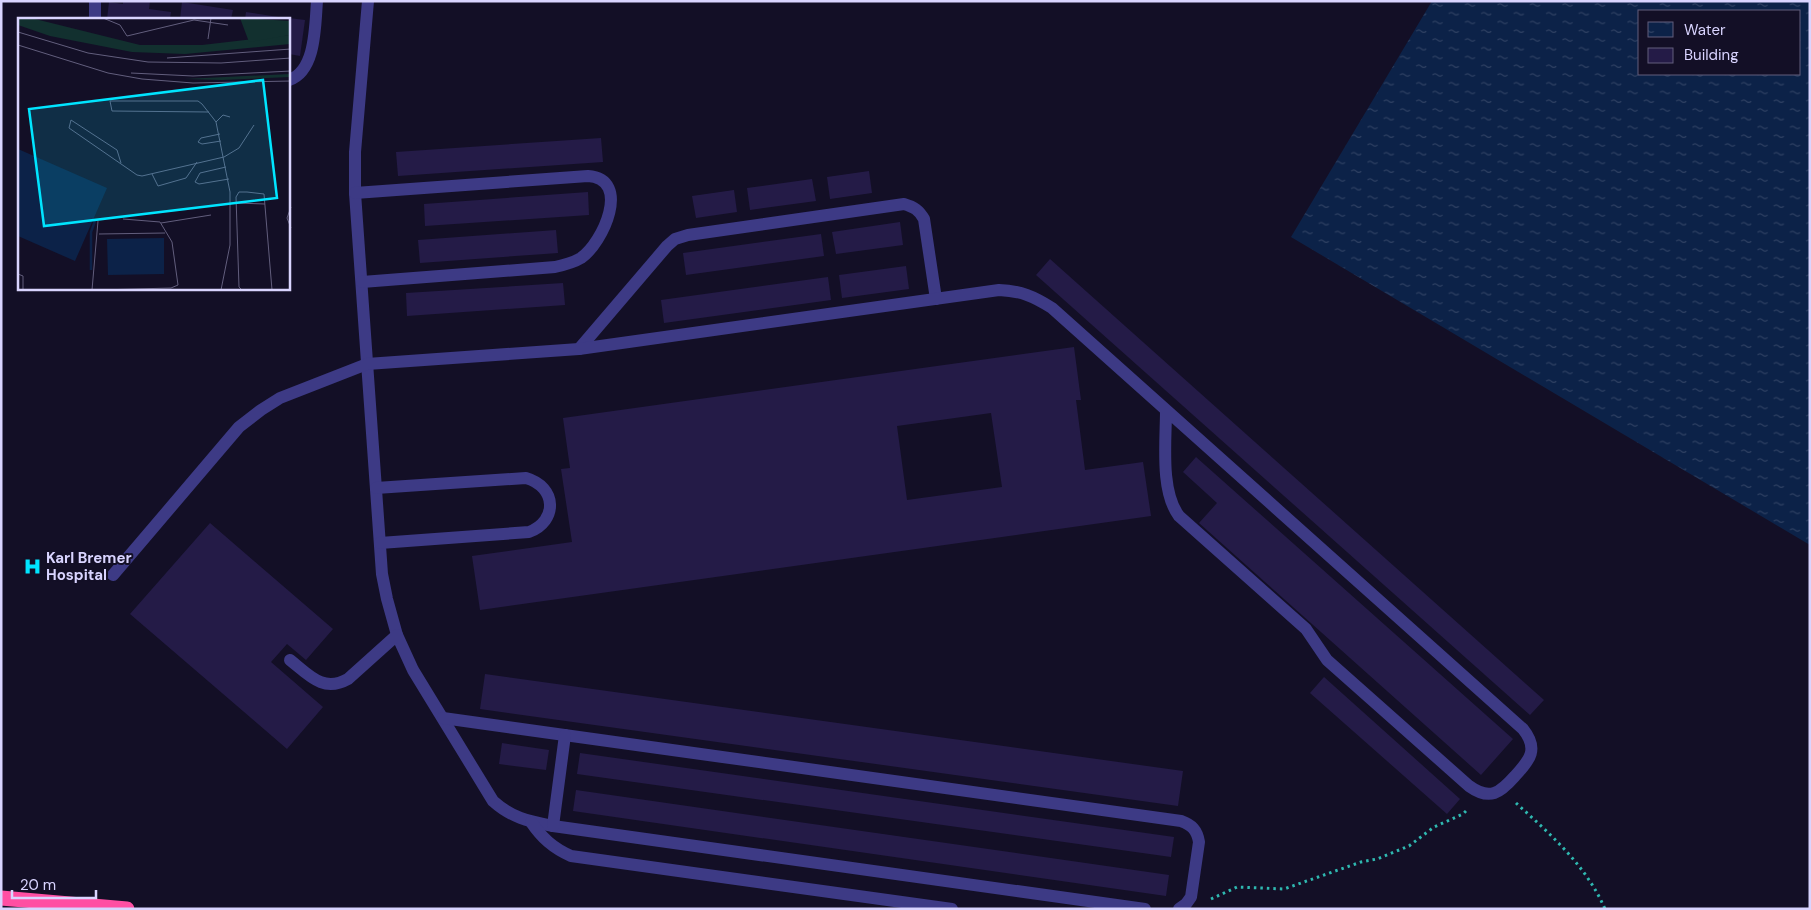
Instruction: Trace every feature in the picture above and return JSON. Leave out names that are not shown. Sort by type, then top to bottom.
[{"type":"highway","points":[[1,898],[126,909]]},
{"type":"lane","points":[[95,1],[95,18]]},
{"type":"lane","points":[[290,80],[298,77],[308,60],[318,1]]},
{"type":"lane","points":[[368,1],[355,152],[355,193],[384,582],[397,635],[413,670],[493,800],[516,817],[553,826],[1144,909]]},
{"type":"lane","points":[[355,193],[588,176],[602,180],[607,185],[611,198],[610,211],[603,231],[591,249],[582,257],[569,264],[555,267],[362,282]]},
{"type":"lane","points":[[579,349],[675,239],[688,235],[904,204],[913,206],[924,219],[936,299]]},
{"type":"lane","points":[[113,575],[239,427],[280,398],[368,364],[579,349],[998,290],[1026,294],[1052,308],[1523,729],[1529,736],[1532,754],[1528,762],[1503,790],[1489,794],[1468,786],[1327,660],[1306,629],[1179,516],[1169,499],[1167,486],[1166,410]]},
{"type":"lane","points":[[376,488],[526,478],[535,481],[543,487],[548,495],[550,504],[549,514],[545,522],[538,529],[528,532],[380,543]]},
{"type":"lane","points":[[290,660],[322,683],[332,685],[348,679],[397,635]]},
{"type":"lane","points":[[443,718],[1181,821],[1193,827],[1198,834],[1199,842],[1191,897],[1180,909]]},
{"type":"lane","points":[[553,826],[565,735]]},
{"type":"lane","points":[[531,822],[540,835],[551,845],[571,856],[952,909]]},
{"type":"path","points":[[1503,790],[1567,849],[1598,892],[1605,909]]},
{"type":"path","points":[[1191,897],[1209,900],[1237,887],[1284,889],[1361,862],[1377,859],[1409,846],[1434,827],[1464,814],[1480,792]]},
{"type":"water","points":[[1432,1],[1810,1],[1810,545],[1291,237]]},
{"type":"building","points":[[123,1],[150,1],[149,9],[171,12],[170,18],[107,18],[109,2],[123,4]]},
{"type":"building","points":[[182,2],[233,10],[231,18],[180,18]]},
{"type":"building","points":[[246,12],[285,18],[245,18]]},
{"type":"building","points":[[290,18],[305,20],[300,56],[290,54]]},
{"type":"building","points":[[601,138],[603,162],[398,176],[396,152]]},
{"type":"building","points":[[869,171],[872,193],[830,199],[827,177]]},
{"type":"building","points":[[812,179],[816,201],[750,210],[747,188]]},
{"type":"building","points":[[734,190],[737,212],[696,218],[692,196]]},
{"type":"building","points":[[588,192],[589,215],[425,226],[424,204]]},
{"type":"building","points":[[900,222],[903,245],[836,254],[832,232]]},
{"type":"building","points":[[556,230],[558,253],[420,263],[418,240]]},
{"type":"building","points":[[821,234],[824,256],[686,275],[683,253]]},
{"type":"building","points":[[1050,259],[1544,700],[1530,715],[1036,275]]},
{"type":"building","points":[[906,266],[909,289],[842,298],[839,275]]},
{"type":"building","points":[[828,277],[831,300],[664,323],[661,300]]},
{"type":"building","points":[[563,283],[565,305],[407,316],[406,293]]},
{"type":"building","points":[[1074,347],[1081,400],[1076,400],[1085,470],[1143,462],[1151,516],[480,610],[472,556],[572,542],[561,469],[570,468],[563,418]],"holes":[[[991,413],[1002,487],[907,500],[897,426]]]},
{"type":"building","points":[[1196,457],[1513,739],[1481,775],[1199,523],[1217,503],[1183,472]]},
{"type":"building","points":[[210,523],[333,629],[306,660],[287,644],[271,662],[323,707],[287,749],[130,614]]},
{"type":"building","points":[[485,674],[1183,771],[1178,806],[480,709]]},
{"type":"building","points":[[1324,677],[1460,799],[1447,814],[1310,693]]},
{"type":"building","points":[[502,743],[549,750],[546,770],[499,764]]},
{"type":"building","points":[[580,753],[1174,837],[1171,857],[577,774]]},
{"type":"building","points":[[576,790],[1169,875],[1166,896],[573,811]]},
{"type":"place","name":"Karl Bremer Hospital","points":[[32,567]]}]
